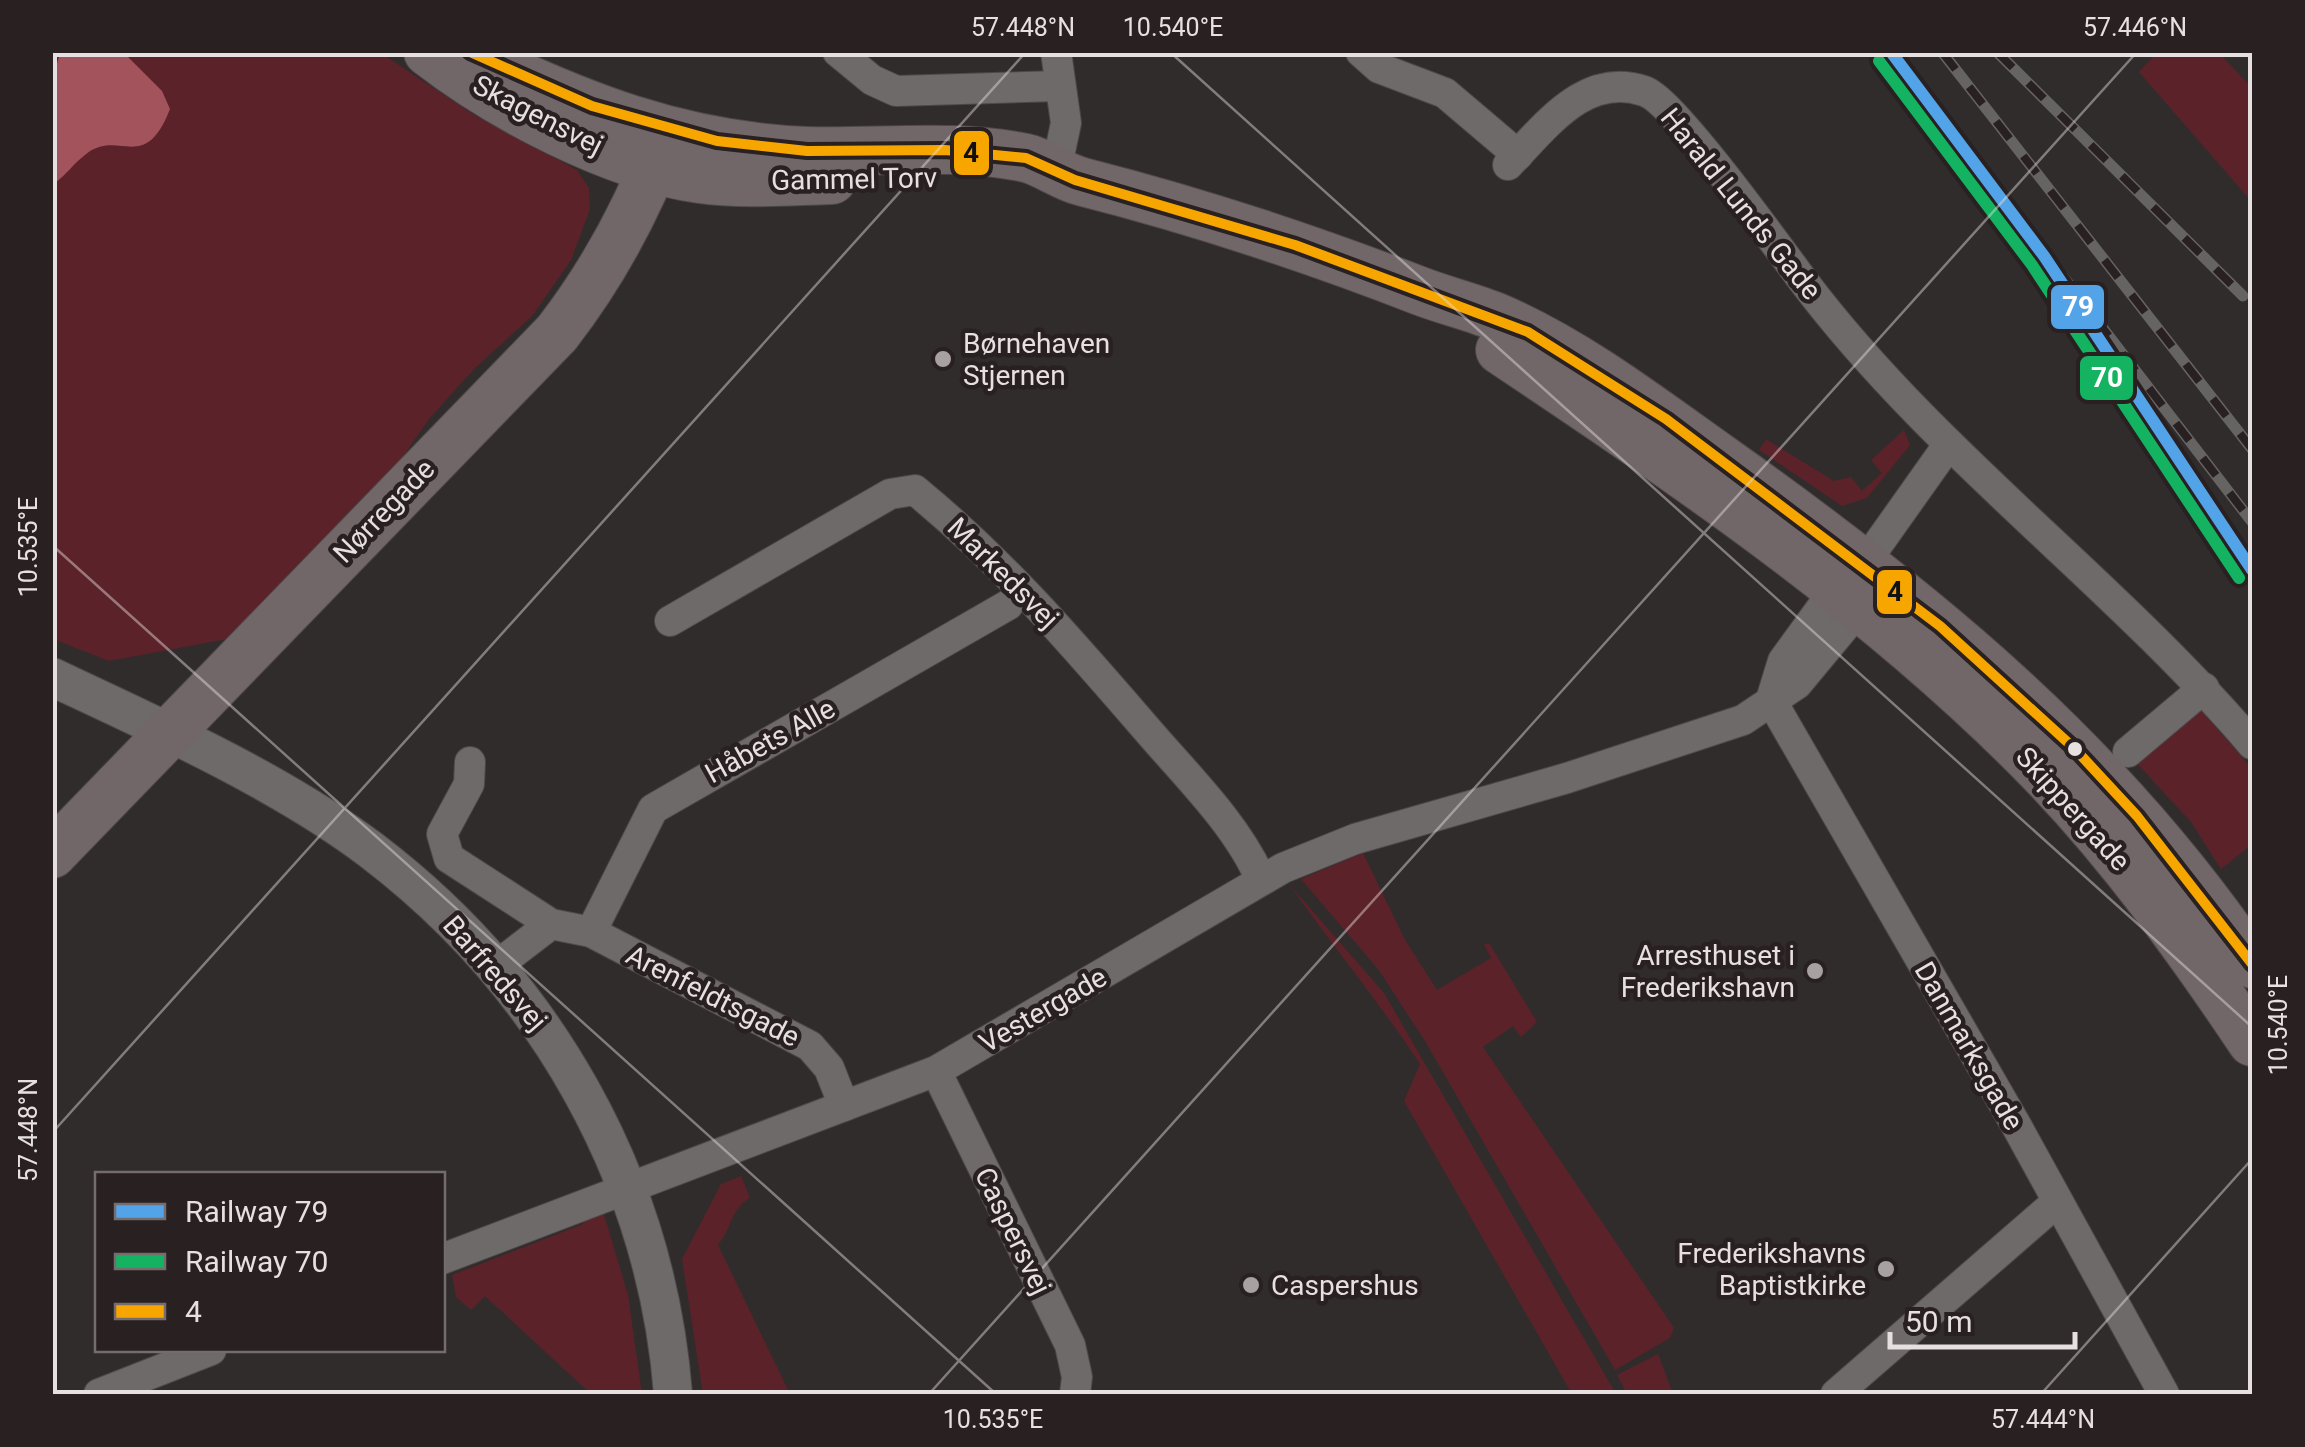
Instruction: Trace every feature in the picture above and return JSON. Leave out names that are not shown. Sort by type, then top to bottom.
[{"type":"main road","name":"Skagensvej","points":[[428,52],[494,96],[570,136],[660,151]]},
{"type":"main road","name":"Skagensvej","points":[[469,52],[660,151]]},
{"type":"main road","name":"Gammel Torv","points":[[660,151],[702,179],[961,178],[1018,182],[1055,175],[1193,211],[1370,270],[1421,291],[1663,417],[1854,585]]},
{"type":"main road","name":"Nørregade","points":[[52,854],[557,333],[598,278],[660,151]]},
{"type":"main road","name":"Skippergade","points":[[1854,585],[1943,624],[2074,746],[2166,846],[2252,964]]},
{"type":"main road","name":"Skippergade","points":[[1854,585],[2084,818],[2168,921],[2252,1042]]},
{"type":"street","points":[[838,52],[872,80],[896,91],[1060,86]]},
{"type":"street","points":[[1055,175],[1066,123],[1056,52]]},
{"type":"street","name":"Harald Lunds Gade","points":[[1360,52],[1394,76],[1445,93],[1513,160],[1591,89],[1627,86],[1651,92],[1733,187],[1829,315],[1948,444],[2204,688],[2252,744]]},
{"type":"street","points":[[1771,700],[1783,661],[1854,585],[1948,444]]},
{"type":"street","name":"Markedsvej","points":[[670,621],[890,494],[915,490],[1028,591],[1189,778],[1240,845],[1260,880]]},
{"type":"street","name":"Håbets Alle","points":[[591,932],[653,808],[1008,605]]},
{"type":"street","name":"Barfredsvej","points":[[52,676],[168,735],[370,850],[451,920],[495,968],[548,1033],[630,1189],[668,1335],[674,1394]]},
{"type":"street","points":[[2128,752],[2204,688]]},
{"type":"street","name":"Vestergade","points":[[445,1259],[936,1071],[1101,978],[1260,880],[1356,839],[1638,756],[1743,720],[1771,700]]},
{"type":"street","name":"Danmarksgade","points":[[1771,700],[2164,1394]]},
{"type":"street","name":"Arenfeldtsgade","points":[[470,762],[469,784],[442,834],[443,850],[551,924],[591,932],[810,1046],[829,1068],[844,1106]]},
{"type":"street","points":[[495,968],[551,924]]},
{"type":"street","name":"Caspersvej","points":[[936,1071],[1070,1344],[1077,1377],[1075,1394]]},
{"type":"street","points":[[1836,1394],[2057,1202]]},
{"type":"street","points":[[99,1394],[206,1352]]},
{"type":"shaded area","points":[[52,53],[381,53],[474,115],[577,170],[589,188],[590,209],[571,260],[532,316],[474,369],[429,419],[395,468],[232,638],[109,661],[53,639]]},
{"type":"shaded area","points":[[60,53],[124,53],[162,91],[170,109],[150,141],[140,146],[97,148],[55,183],[52,81]]},
{"type":"shaded area","points":[[2157,53],[2219,53],[2252,88],[2252,202],[2139,72]]},
{"type":"shaded area","points":[[1904,430],[1910,445],[1867,498],[1842,506],[1759,450],[1766,439],[1834,481],[1851,477],[1862,491],[1882,473],[1871,460]]},
{"type":"shaded area","points":[[2200,709],[2252,769],[2252,844],[2221,869],[2191,822],[2133,759]]},
{"type":"shaded area","points":[[1363,853],[1404,938],[1437,990],[1491,958],[1484,944],[1489,943],[1537,1022],[1521,1037],[1513,1026],[1483,1047],[1674,1328],[1670,1338],[1615,1370],[1425,1041],[1378,969],[1301,879]]},
{"type":"shaded area","points":[[1289,884],[1384,993],[1616,1394],[1572,1394],[1404,1101],[1420,1064]]},
{"type":"shaded area","points":[[741,1176],[750,1198],[739,1208],[718,1245],[790,1394],[703,1394],[682,1259],[721,1184]]},
{"type":"shaded area","points":[[603,1211],[628,1295],[642,1394],[591,1394],[485,1296],[471,1310],[456,1297],[452,1275],[583,1224],[586,1217]]},
{"type":"shaded area","points":[[1658,1354],[1673,1394],[1627,1394],[1617,1375]]},
{"type":"railway","points":[[1942,52],[2252,449]]},
{"type":"railway","points":[[1997,52],[2243,296]]},
{"type":"railway","points":[[1988,179],[2252,522]]},
{"type":"rail line","name":"79","points":[[1891,52],[2044,256],[2252,570]]},
{"type":"rail line","name":"70","points":[[1879,61],[2032,265],[2239,578]]},
{"type":"transit line","name":"4","points":[[470,52],[592,106],[717,141],[807,151],[945,150],[1026,158],[1075,180],[1295,245],[1528,332],[1666,419],[1940,626],[2075,749],[2137,816],[2252,964]]},
{"type":"place","name":"Børnehaven Stjernen","points":[[943,359]]},
{"type":"place","name":"Arresthuset i Frederikshavn","points":[[1815,971]]},
{"type":"place","name":"Frederikshavns Baptistkirke","points":[[1886,1269]]},
{"type":"place","name":"Caspershus","points":[[1251,1285]]}]
